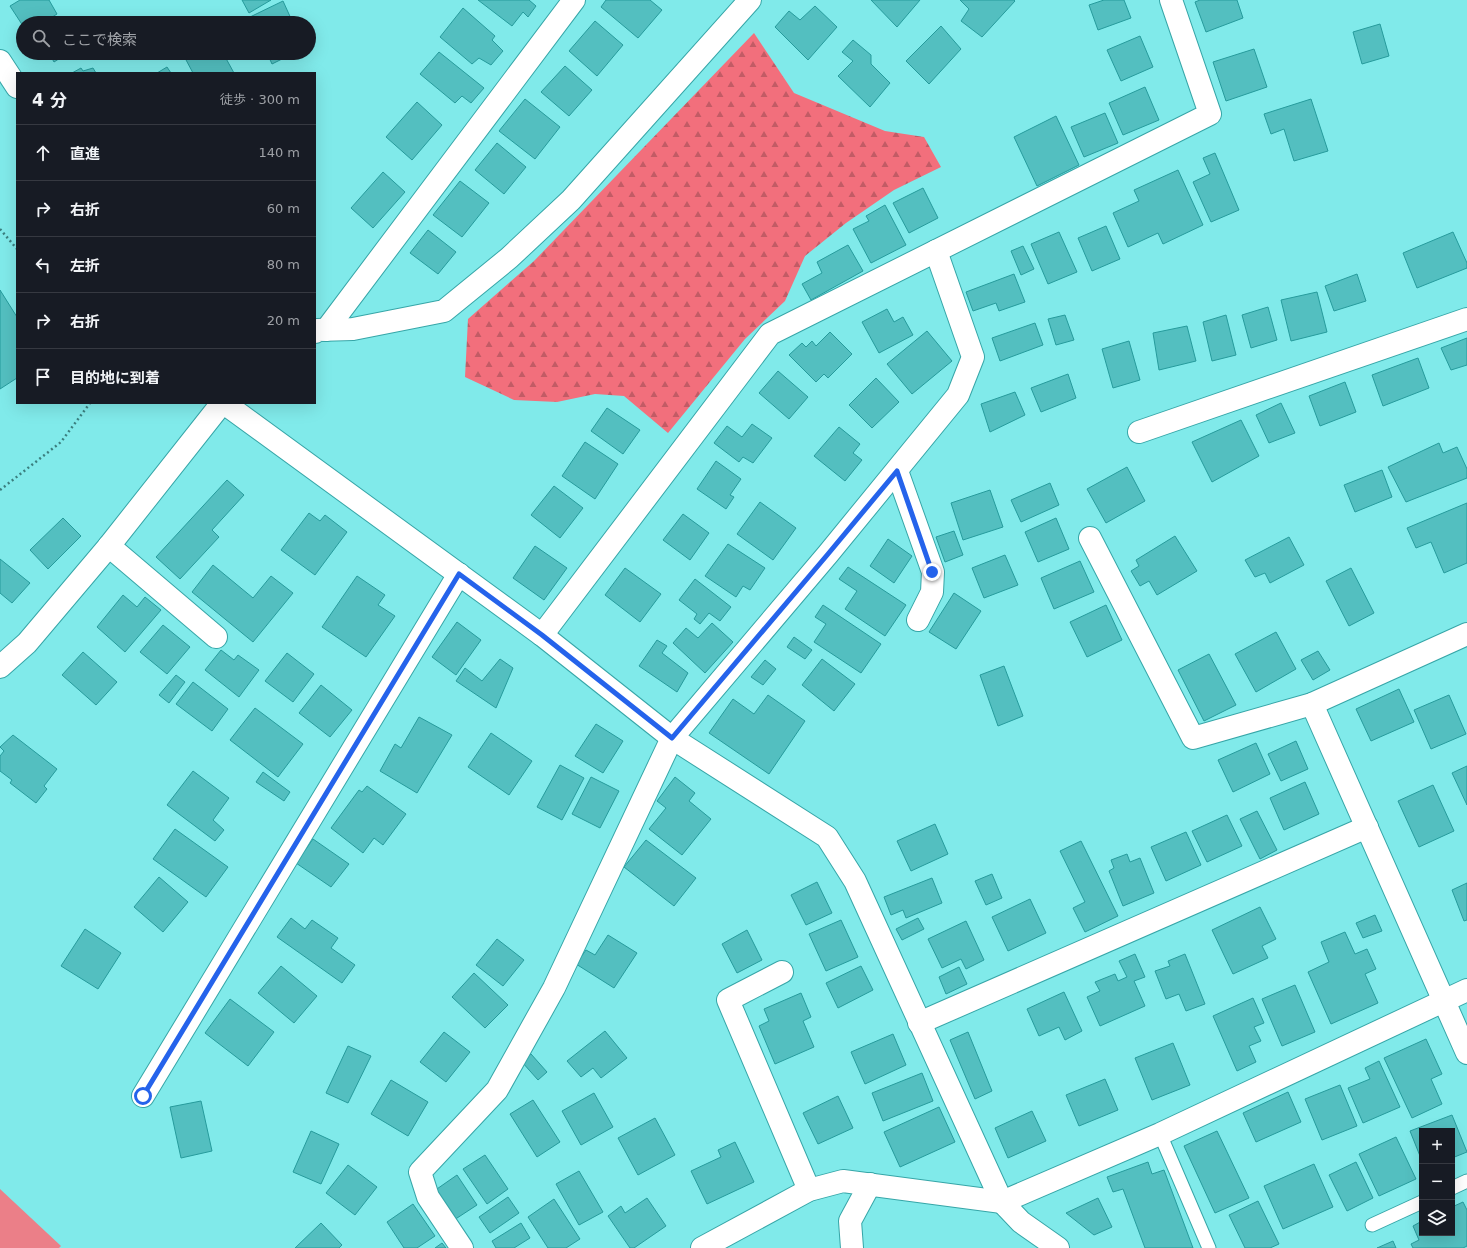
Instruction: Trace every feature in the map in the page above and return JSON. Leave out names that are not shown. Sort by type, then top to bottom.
[{"type":"street","points":[[321,331],[574,0]]},
{"type":"street","points":[[321,331],[352,329],[444,311],[509,258],[571,200],[750,0]]},
{"type":"street","points":[[542,635],[770,334],[1210,114],[1171,0]]},
{"type":"street","points":[[0,61],[16,85]]},
{"type":"street","points":[[462,1248],[428,1197],[420,1172],[497,1090],[554,988],[672,738],[828,554],[958,395],[973,357],[936,251]]},
{"type":"street","points":[[1139,432],[1467,319]]},
{"type":"street","points":[[0,667],[27,643],[109,546],[222,404]]},
{"type":"street","points":[[224,404],[542,635],[672,738],[827,837],[855,881],[1002,1202],[1021,1222],[1058,1248]]},
{"type":"street","points":[[897,471],[932,572],[932,592],[918,620]]},
{"type":"street","points":[[1090,538],[1194,738],[1312,704],[1467,634]]},
{"type":"street","points":[[109,546],[216,637]]},
{"type":"street","points":[[143,1096],[459,574]]},
{"type":"street","points":[[1312,704],[1467,1053]]},
{"type":"street","points":[[919,1023],[1367,827]]},
{"type":"street","points":[[782,972],[728,1000],[809,1190]]},
{"type":"street","points":[[702,1248],[809,1190],[843,1181],[1002,1202],[1160,1134],[1467,990]]},
{"type":"street","points":[[852,1248],[850,1222],[870,1184]]},
{"type":"lane","points":[[1160,1134],[1209,1248]]},
{"type":"lane","points":[[1455,1187],[1467,1181]]},
{"type":"lane","points":[[1372,1225],[1419,1203]]},
{"type":"path","points":[[0,229],[16,248]]},
{"type":"path","points":[[0,490],[61,442],[89,404]]},
{"type":"shaded area","points":[[0,1189],[61,1246],[59,1248],[0,1248]]},
{"type":"green space","points":[[754,33],[794,93],[885,131],[924,137],[941,167],[894,190],[846,223],[805,256],[785,301],[745,339],[668,433],[624,396],[595,394],[557,402],[514,400],[465,377],[468,319],[534,261]]},
{"type":"building","points":[[20,0],[49,0],[57,14],[54,16],[16,16],[10,6]]},
{"type":"building","points":[[242,0],[271,0],[249,13]]},
{"type":"building","points":[[478,0],[529,0],[536,6],[528,17],[523,12],[512,26]]},
{"type":"building","points":[[606,0],[650,0],[662,10],[638,38],[601,7]]},
{"type":"building","points":[[871,0],[920,0],[897,27]]},
{"type":"building","points":[[960,0],[1015,1],[982,37],[961,21],[969,9]]},
{"type":"building","points":[[1104,0],[1124,0],[1131,18],[1098,30],[1089,5]]},
{"type":"building","points":[[1200,0],[1237,0],[1243,18],[1206,32],[1195,2]]},
{"type":"building","points":[[283,1],[290,16],[252,16]]},
{"type":"building","points":[[815,6],[837,27],[808,60],[775,27],[789,11],[800,20]]},
{"type":"building","points":[[463,8],[495,36],[492,40],[503,51],[491,65],[479,58],[472,64],[440,37]]},
{"type":"building","points":[[595,21],[623,45],[597,76],[569,51]]},
{"type":"building","points":[[1380,24],[1389,56],[1362,64],[1353,32]]},
{"type":"building","points":[[941,26],[961,49],[929,84],[906,61]]},
{"type":"building","points":[[1140,36],[1153,67],[1121,81],[1107,50]]},
{"type":"building","points":[[853,40],[871,55],[871,64],[890,83],[870,107],[838,76],[853,61],[842,52]]},
{"type":"building","points":[[1254,49],[1267,87],[1226,101],[1213,62]]},
{"type":"building","points":[[439,52],[484,88],[471,103],[462,96],[455,103],[420,74]]},
{"type":"building","points":[[186,60],[227,60],[233,72],[192,72]]},
{"type":"building","points":[[270,60],[280,60],[272,64]]},
{"type":"building","points":[[565,66],[592,90],[569,116],[541,92]]},
{"type":"building","points":[[167,67],[170,72],[159,72]]},
{"type":"building","points":[[81,68],[83,71],[93,68],[95,72],[74,72]]},
{"type":"building","points":[[1145,87],[1159,120],[1123,135],[1109,103]]},
{"type":"building","points":[[525,99],[560,127],[535,159],[499,131]]},
{"type":"building","points":[[1311,99],[1328,151],[1294,161],[1284,129],[1271,134],[1264,114]]},
{"type":"building","points":[[417,102],[442,125],[412,160],[386,137]]},
{"type":"building","points":[[1105,113],[1118,143],[1084,157],[1071,127]]},
{"type":"building","points":[[1056,116],[1079,165],[1037,186],[1014,137]]},
{"type":"building","points":[[497,143],[526,167],[504,194],[475,170]]},
{"type":"building","points":[[1215,153],[1239,210],[1211,222],[1193,182],[1210,174],[1203,158]]},
{"type":"building","points":[[1178,170],[1203,225],[1163,244],[1158,233],[1128,247],[1113,213],[1139,201],[1134,190]]},
{"type":"building","points":[[383,172],[405,192],[373,228],[351,208]]},
{"type":"building","points":[[460,181],[489,203],[462,237],[433,215]]},
{"type":"building","points":[[923,188],[938,218],[909,233],[893,203]]},
{"type":"building","points":[[885,205],[906,245],[871,263],[853,229],[869,221],[866,216]]},
{"type":"building","points":[[1106,226],[1120,259],[1092,271],[1078,238]]},
{"type":"building","points":[[428,230],[456,252],[438,274],[410,253]]},
{"type":"building","points":[[1059,232],[1077,272],[1048,284],[1031,244]]},
{"type":"building","points":[[1453,232],[1467,263],[1467,268],[1417,288],[1403,253]]},
{"type":"building","points":[[848,245],[863,271],[811,300],[802,284],[822,273],[817,262]]},
{"type":"building","points":[[1023,246],[1034,269],[1021,275],[1011,251]]},
{"type":"building","points":[[1014,274],[1025,302],[999,311],[996,303],[973,311],[966,292]]},
{"type":"building","points":[[1357,274],[1366,301],[1334,311],[1325,286]]},
{"type":"building","points":[[0,290],[16,315],[16,379],[0,389]]},
{"type":"building","points":[[1317,292],[1327,332],[1291,341],[1281,300]]},
{"type":"building","points":[[1268,307],[1277,340],[1251,348],[1242,315]]},
{"type":"building","points":[[887,309],[894,322],[903,317],[913,335],[879,353],[862,322]]},
{"type":"building","points":[[1065,315],[1074,340],[1056,345],[1048,319]]},
{"type":"building","points":[[1226,315],[1236,355],[1212,361],[1203,322]]},
{"type":"building","points":[[1035,323],[1043,345],[1000,361],[992,338]]},
{"type":"building","points":[[1187,326],[1196,361],[1159,370],[1153,333]]},
{"type":"building","points":[[927,331],[952,361],[912,394],[887,364]]},
{"type":"building","points":[[830,332],[852,354],[828,378],[824,374],[816,382],[789,355],[802,343],[806,347],[812,341],[816,346]]},
{"type":"building","points":[[1467,338],[1467,365],[1451,370],[1441,348]]},
{"type":"building","points":[[1129,341],[1140,380],[1113,388],[1102,349]]},
{"type":"building","points":[[1418,358],[1429,388],[1383,406],[1372,375]]},
{"type":"building","points":[[778,371],[808,397],[789,419],[759,393]]},
{"type":"building","points":[[1068,374],[1076,398],[1041,412],[1031,388]]},
{"type":"building","points":[[876,378],[899,402],[872,428],[849,405]]},
{"type":"building","points":[[1345,382],[1356,412],[1320,426],[1309,396]]},
{"type":"building","points":[[1015,392],[1025,415],[990,432],[981,404]]},
{"type":"building","points":[[1281,403],[1295,433],[1269,443],[1256,415]]},
{"type":"building","points":[[607,408],[640,430],[623,454],[591,431]]},
{"type":"building","points":[[1241,420],[1259,456],[1212,482],[1192,442]]},
{"type":"building","points":[[752,424],[772,438],[753,463],[743,457],[739,462],[714,443],[727,426],[742,437]]},
{"type":"building","points":[[839,427],[860,444],[853,453],[862,460],[845,481],[814,456]]},
{"type":"building","points":[[585,442],[618,464],[595,499],[562,476]]},
{"type":"building","points":[[1439,443],[1443,453],[1457,447],[1467,469],[1467,478],[1406,502],[1388,467]]},
{"type":"building","points":[[716,461],[741,479],[730,495],[734,497],[726,509],[697,489]]},
{"type":"building","points":[[1127,467],[1145,501],[1106,523],[1087,489]]},
{"type":"building","points":[[1382,470],[1392,497],[1355,512],[1344,485]]},
{"type":"building","points":[[227,480],[244,495],[212,530],[219,537],[180,579],[156,557]]},
{"type":"building","points":[[1050,483],[1059,505],[1021,522],[1011,500]]},
{"type":"building","points":[[554,486],[583,508],[560,538],[531,515]]},
{"type":"building","points":[[990,490],[1003,527],[963,540],[951,503]]},
{"type":"building","points":[[760,502],[796,528],[773,560],[737,534]]},
{"type":"building","points":[[1467,503],[1467,563],[1444,573],[1431,542],[1416,548],[1407,528]]},
{"type":"building","points":[[309,513],[320,521],[325,515],[347,532],[315,575],[281,550]]},
{"type":"building","points":[[683,514],[709,533],[690,560],[663,540]]},
{"type":"building","points":[[63,518],[81,536],[48,569],[30,550]]},
{"type":"building","points":[[1056,518],[1069,549],[1038,562],[1025,532]]},
{"type":"building","points":[[954,531],[963,555],[945,562],[936,537]]},
{"type":"building","points":[[1175,536],[1197,571],[1157,595],[1149,581],[1140,586],[1131,571],[1139,566],[1136,560]]},
{"type":"building","points":[[1289,537],[1304,565],[1270,583],[1265,573],[1255,577],[1245,560]]},
{"type":"building","points":[[888,539],[912,556],[894,583],[870,566]]},
{"type":"building","points":[[728,544],[765,568],[750,590],[743,586],[736,597],[705,576]]},
{"type":"building","points":[[535,546],[567,568],[544,600],[513,578]]},
{"type":"building","points":[[1005,555],[1018,585],[984,598],[972,568]]},
{"type":"building","points":[[0,559],[30,583],[12,603],[0,593]]},
{"type":"building","points":[[1080,561],[1094,592],[1054,609],[1041,578]]},
{"type":"building","points":[[213,565],[253,598],[271,576],[293,593],[253,642],[192,592]]},
{"type":"building","points":[[848,567],[906,605],[885,636],[845,609],[857,591],[839,579]]},
{"type":"building","points":[[625,568],[661,594],[640,622],[605,595]]},
{"type":"building","points":[[1351,568],[1374,613],[1349,626],[1326,581]]},
{"type":"building","points":[[357,576],[385,595],[378,605],[395,616],[366,657],[322,627]]},
{"type":"building","points":[[695,579],[731,607],[720,621],[709,613],[700,624],[694,619],[697,614],[679,600]]},
{"type":"building","points":[[954,593],[981,611],[956,649],[929,632]]},
{"type":"building","points":[[123,595],[137,607],[145,597],[161,610],[125,652],[97,627]]},
{"type":"building","points":[[823,605],[881,644],[861,673],[814,642],[826,624],[815,617]]},
{"type":"building","points":[[1106,605],[1122,640],[1087,657],[1070,622]]},
{"type":"building","points":[[457,622],[481,640],[456,675],[432,657]]},
{"type":"building","points":[[712,623],[733,642],[705,673],[673,643],[686,628],[698,638]]},
{"type":"building","points":[[163,625],[190,647],[167,674],[140,652]]},
{"type":"building","points":[[1276,632],[1296,669],[1256,692],[1235,654]]},
{"type":"building","points":[[794,637],[812,650],[805,659],[787,647]]},
{"type":"building","points":[[657,640],[667,646],[662,653],[688,673],[677,692],[639,666]]},
{"type":"building","points":[[221,650],[234,660],[238,655],[259,670],[239,697],[205,670]]},
{"type":"building","points":[[1318,651],[1330,670],[1313,680],[1301,660]]},
{"type":"building","points":[[83,652],[117,682],[96,705],[62,675]]},
{"type":"building","points":[[287,653],[314,674],[293,702],[265,681]]},
{"type":"building","points":[[1209,654],[1236,705],[1204,721],[1178,670]]},
{"type":"building","points":[[500,659],[513,668],[496,708],[456,681],[465,668],[482,681]]},
{"type":"building","points":[[822,659],[855,684],[834,711],[802,685]]},
{"type":"building","points":[[765,660],[776,669],[763,685],[751,677]]},
{"type":"building","points":[[1004,666],[1023,716],[998,726],[980,675]]},
{"type":"building","points":[[176,675],[185,682],[169,703],[159,695]]},
{"type":"building","points":[[193,682],[228,709],[212,731],[176,704]]},
{"type":"building","points":[[321,685],[352,710],[330,737],[299,713]]},
{"type":"building","points":[[1399,689],[1414,722],[1371,741],[1356,709]]},
{"type":"building","points":[[768,695],[805,721],[769,774],[709,733],[733,699],[754,714]]},
{"type":"building","points":[[1449,695],[1466,734],[1431,749],[1414,710]]},
{"type":"building","points":[[255,708],[303,744],[278,777],[230,740]]},
{"type":"building","points":[[419,717],[452,735],[417,793],[380,771],[395,744],[401,748]]},
{"type":"building","points":[[596,724],[623,741],[603,773],[575,756]]},
{"type":"building","points":[[491,733],[532,761],[509,795],[468,767]]},
{"type":"building","points":[[13,735],[57,769],[44,786],[47,789],[36,803],[10,783],[12,780],[0,771],[0,756],[4,751],[0,747]]},
{"type":"building","points":[[1296,741],[1308,769],[1281,781],[1268,754]]},
{"type":"building","points":[[1256,743],[1270,774],[1233,792],[1218,760]]},
{"type":"building","points":[[560,765],[584,778],[562,820],[537,807]]},
{"type":"building","points":[[1467,766],[1467,805],[1452,773]]},
{"type":"building","points":[[193,771],[229,798],[213,820],[224,830],[215,841],[167,805]]},
{"type":"building","points":[[263,772],[290,792],[284,801],[256,782]]},
{"type":"building","points":[[591,777],[619,791],[600,828],[572,814]]},
{"type":"building","points":[[675,777],[695,793],[689,801],[711,819],[682,855],[649,829],[666,808],[657,801]]},
{"type":"building","points":[[1305,782],[1319,814],[1284,830],[1270,798]]},
{"type":"building","points":[[1433,785],[1454,831],[1419,847],[1398,801]]},
{"type":"building","points":[[367,786],[406,814],[383,845],[374,838],[363,853],[331,828],[359,790],[362,792]]},
{"type":"building","points":[[1257,811],[1277,850],[1260,859],[1240,819]]},
{"type":"building","points":[[1227,815],[1242,846],[1207,862],[1192,831]]},
{"type":"building","points":[[935,824],[948,854],[911,871],[897,841]]},
{"type":"building","points":[[175,829],[228,867],[206,897],[153,859]]},
{"type":"building","points":[[1186,832],[1201,865],[1166,881],[1151,847]]},
{"type":"building","points":[[313,839],[349,864],[331,887],[296,863]]},
{"type":"building","points":[[646,840],[696,878],[674,906],[624,867]]},
{"type":"building","points":[[1081,841],[1118,916],[1085,932],[1073,908],[1085,902],[1060,851]]},
{"type":"building","points":[[1127,854],[1130,862],[1140,858],[1154,893],[1123,906],[1109,871],[1114,868],[1111,860]]},
{"type":"building","points":[[992,874],[1002,898],[986,905],[975,881]]},
{"type":"building","points":[[159,877],[188,902],[163,932],[134,907]]},
{"type":"building","points":[[932,878],[942,903],[906,918],[903,910],[891,915],[884,897]]},
{"type":"building","points":[[817,882],[832,913],[806,925],[791,895]]},
{"type":"building","points":[[1467,883],[1467,920],[1464,921],[1452,890]]},
{"type":"building","points":[[1030,899],[1046,933],[1008,951],[992,917]]},
{"type":"building","points":[[1260,907],[1276,939],[1262,946],[1268,958],[1233,974],[1212,930]]},
{"type":"building","points":[[1375,915],[1382,931],[1363,938],[1356,923]]},
{"type":"building","points":[[291,918],[305,929],[312,920],[338,938],[331,948],[355,965],[342,983],[277,937]]},
{"type":"building","points":[[918,918],[924,929],[902,940],[896,929]]},
{"type":"building","points":[[841,920],[858,957],[826,971],[809,934]]},
{"type":"building","points":[[966,921],[984,960],[966,969],[961,959],[942,968],[928,939]]},
{"type":"building","points":[[85,929],[121,953],[98,989],[61,966]]},
{"type":"building","points":[[747,930],[762,960],[737,973],[722,944]]},
{"type":"building","points":[[1345,932],[1355,954],[1367,949],[1376,969],[1365,974],[1378,1003],[1331,1024],[1308,972],[1329,962],[1321,942]]},
{"type":"building","points":[[608,935],[637,953],[614,988],[576,964],[586,950],[595,955]]},
{"type":"building","points":[[497,939],[524,960],[503,986],[476,965]]},
{"type":"building","points":[[1135,954],[1145,977],[1134,981],[1145,1006],[1100,1026],[1087,997],[1100,991],[1095,982],[1115,974],[1118,981],[1127,977],[1119,961]]},
{"type":"building","points":[[1185,954],[1205,1004],[1186,1011],[1179,994],[1166,999],[1155,971],[1170,966],[1168,961]]},
{"type":"building","points":[[281,966],[317,996],[294,1023],[258,993]]},
{"type":"building","points":[[861,966],[873,990],[838,1008],[826,983]]},
{"type":"building","points":[[959,967],[967,984],[946,994],[939,977]]},
{"type":"building","points":[[474,973],[508,1005],[485,1028],[452,997]]},
{"type":"building","points":[[1295,985],[1315,1032],[1282,1046],[1262,999]]},
{"type":"building","points":[[1064,992],[1082,1031],[1065,1040],[1059,1027],[1039,1036],[1027,1009]]},
{"type":"building","points":[[801,993],[811,1017],[803,1021],[814,1047],[775,1064],[759,1026],[769,1021],[764,1009]]},
{"type":"building","points":[[1253,998],[1264,1023],[1254,1027],[1261,1041],[1249,1046],[1256,1062],[1237,1071],[1213,1016]]},
{"type":"building","points":[[230,999],[274,1032],[248,1066],[205,1033]]},
{"type":"building","points":[[605,1031],[627,1058],[601,1078],[593,1068],[581,1077],[567,1061]]},
{"type":"building","points":[[444,1032],[470,1052],[446,1082],[420,1062]]},
{"type":"building","points":[[968,1032],[992,1091],[975,1099],[950,1040]]},
{"type":"building","points":[[893,1034],[906,1065],[865,1084],[851,1052]]},
{"type":"building","points":[[1426,1039],[1442,1074],[1431,1079],[1442,1104],[1412,1118],[1384,1058]]},
{"type":"building","points":[[1173,1043],[1190,1085],[1152,1100],[1135,1058]]},
{"type":"building","points":[[348,1046],[371,1056],[348,1103],[326,1093]]},
{"type":"building","points":[[531,1054],[547,1072],[538,1080],[522,1062]]},
{"type":"building","points":[[1379,1061],[1400,1107],[1363,1123],[1348,1088],[1370,1079],[1365,1068]]},
{"type":"building","points":[[922,1073],[933,1101],[883,1121],[872,1093]]},
{"type":"building","points":[[1105,1079],[1118,1110],[1079,1126],[1066,1095]]},
{"type":"building","points":[[391,1080],[428,1102],[408,1136],[371,1114]]},
{"type":"building","points":[[1340,1085],[1357,1126],[1322,1140],[1305,1099]]},
{"type":"building","points":[[1288,1092],[1301,1122],[1256,1142],[1243,1113]]},
{"type":"building","points":[[594,1093],[613,1127],[581,1145],[562,1111]]},
{"type":"building","points":[[838,1096],[853,1128],[818,1144],[803,1113]]},
{"type":"building","points":[[533,1100],[560,1142],[537,1157],[510,1114]]},
{"type":"building","points":[[201,1101],[212,1151],[181,1158],[170,1107]]},
{"type":"building","points":[[939,1107],[955,1142],[900,1167],[884,1132]]},
{"type":"building","points":[[1032,1111],[1046,1141],[1008,1158],[995,1128]]},
{"type":"building","points":[[1452,1115],[1467,1152],[1455,1157],[1455,1128],[1419,1128],[1419,1154],[1410,1131]]},
{"type":"building","points":[[655,1118],[675,1155],[638,1175],[618,1138]]},
{"type":"building","points":[[311,1131],[339,1144],[321,1184],[293,1172]]},
{"type":"building","points":[[1217,1131],[1249,1198],[1215,1213],[1184,1146]]},
{"type":"building","points":[[1396,1137],[1416,1179],[1379,1196],[1359,1154]]},
{"type":"building","points":[[735,1142],[754,1182],[707,1204],[691,1171],[721,1157],[718,1150]]},
{"type":"building","points":[[485,1155],[508,1189],[487,1204],[463,1169]]},
{"type":"building","points":[[1148,1162],[1152,1174],[1164,1170],[1193,1248],[1145,1248],[1123,1189],[1113,1192],[1107,1177]]},
{"type":"building","points":[[1356,1162],[1373,1198],[1347,1211],[1329,1175]]},
{"type":"building","points":[[1314,1164],[1333,1207],[1283,1229],[1264,1186]]},
{"type":"building","points":[[348,1165],[377,1187],[355,1215],[326,1193]]},
{"type":"building","points":[[579,1171],[603,1212],[579,1225],[556,1184]]},
{"type":"building","points":[[457,1175],[477,1205],[454,1220],[434,1191]]},
{"type":"building","points":[[508,1197],[519,1213],[490,1233],[479,1217]]},
{"type":"building","points":[[647,1198],[666,1226],[634,1248],[630,1248],[608,1216],[621,1206],[625,1213]]},
{"type":"building","points":[[1098,1198],[1112,1227],[1094,1235],[1066,1213]]},
{"type":"building","points":[[554,1199],[580,1239],[566,1248],[548,1248],[528,1217]]},
{"type":"building","points":[[1258,1201],[1279,1244],[1270,1248],[1245,1248],[1229,1215]]},
{"type":"building","points":[[1463,1202],[1467,1210],[1467,1246],[1463,1248],[1413,1248],[1411,1244],[1419,1240],[1413,1226],[1419,1223],[1419,1236],[1455,1236],[1455,1206]]},
{"type":"building","points":[[413,1204],[435,1236],[417,1248],[404,1248],[387,1222]]},
{"type":"building","points":[[321,1223],[342,1245],[339,1248],[295,1248]]},
{"type":"building","points":[[521,1223],[530,1238],[514,1248],[496,1248],[492,1241]]},
{"type":"building","points":[[1393,1241],[1396,1248],[1377,1248]]},
{"type":"building","points":[[442,1243],[446,1248],[435,1248]]},
{"type":"route","points":[[143,1096],[459,574],[542,635],[672,738],[897,471],[932,572]]}]
